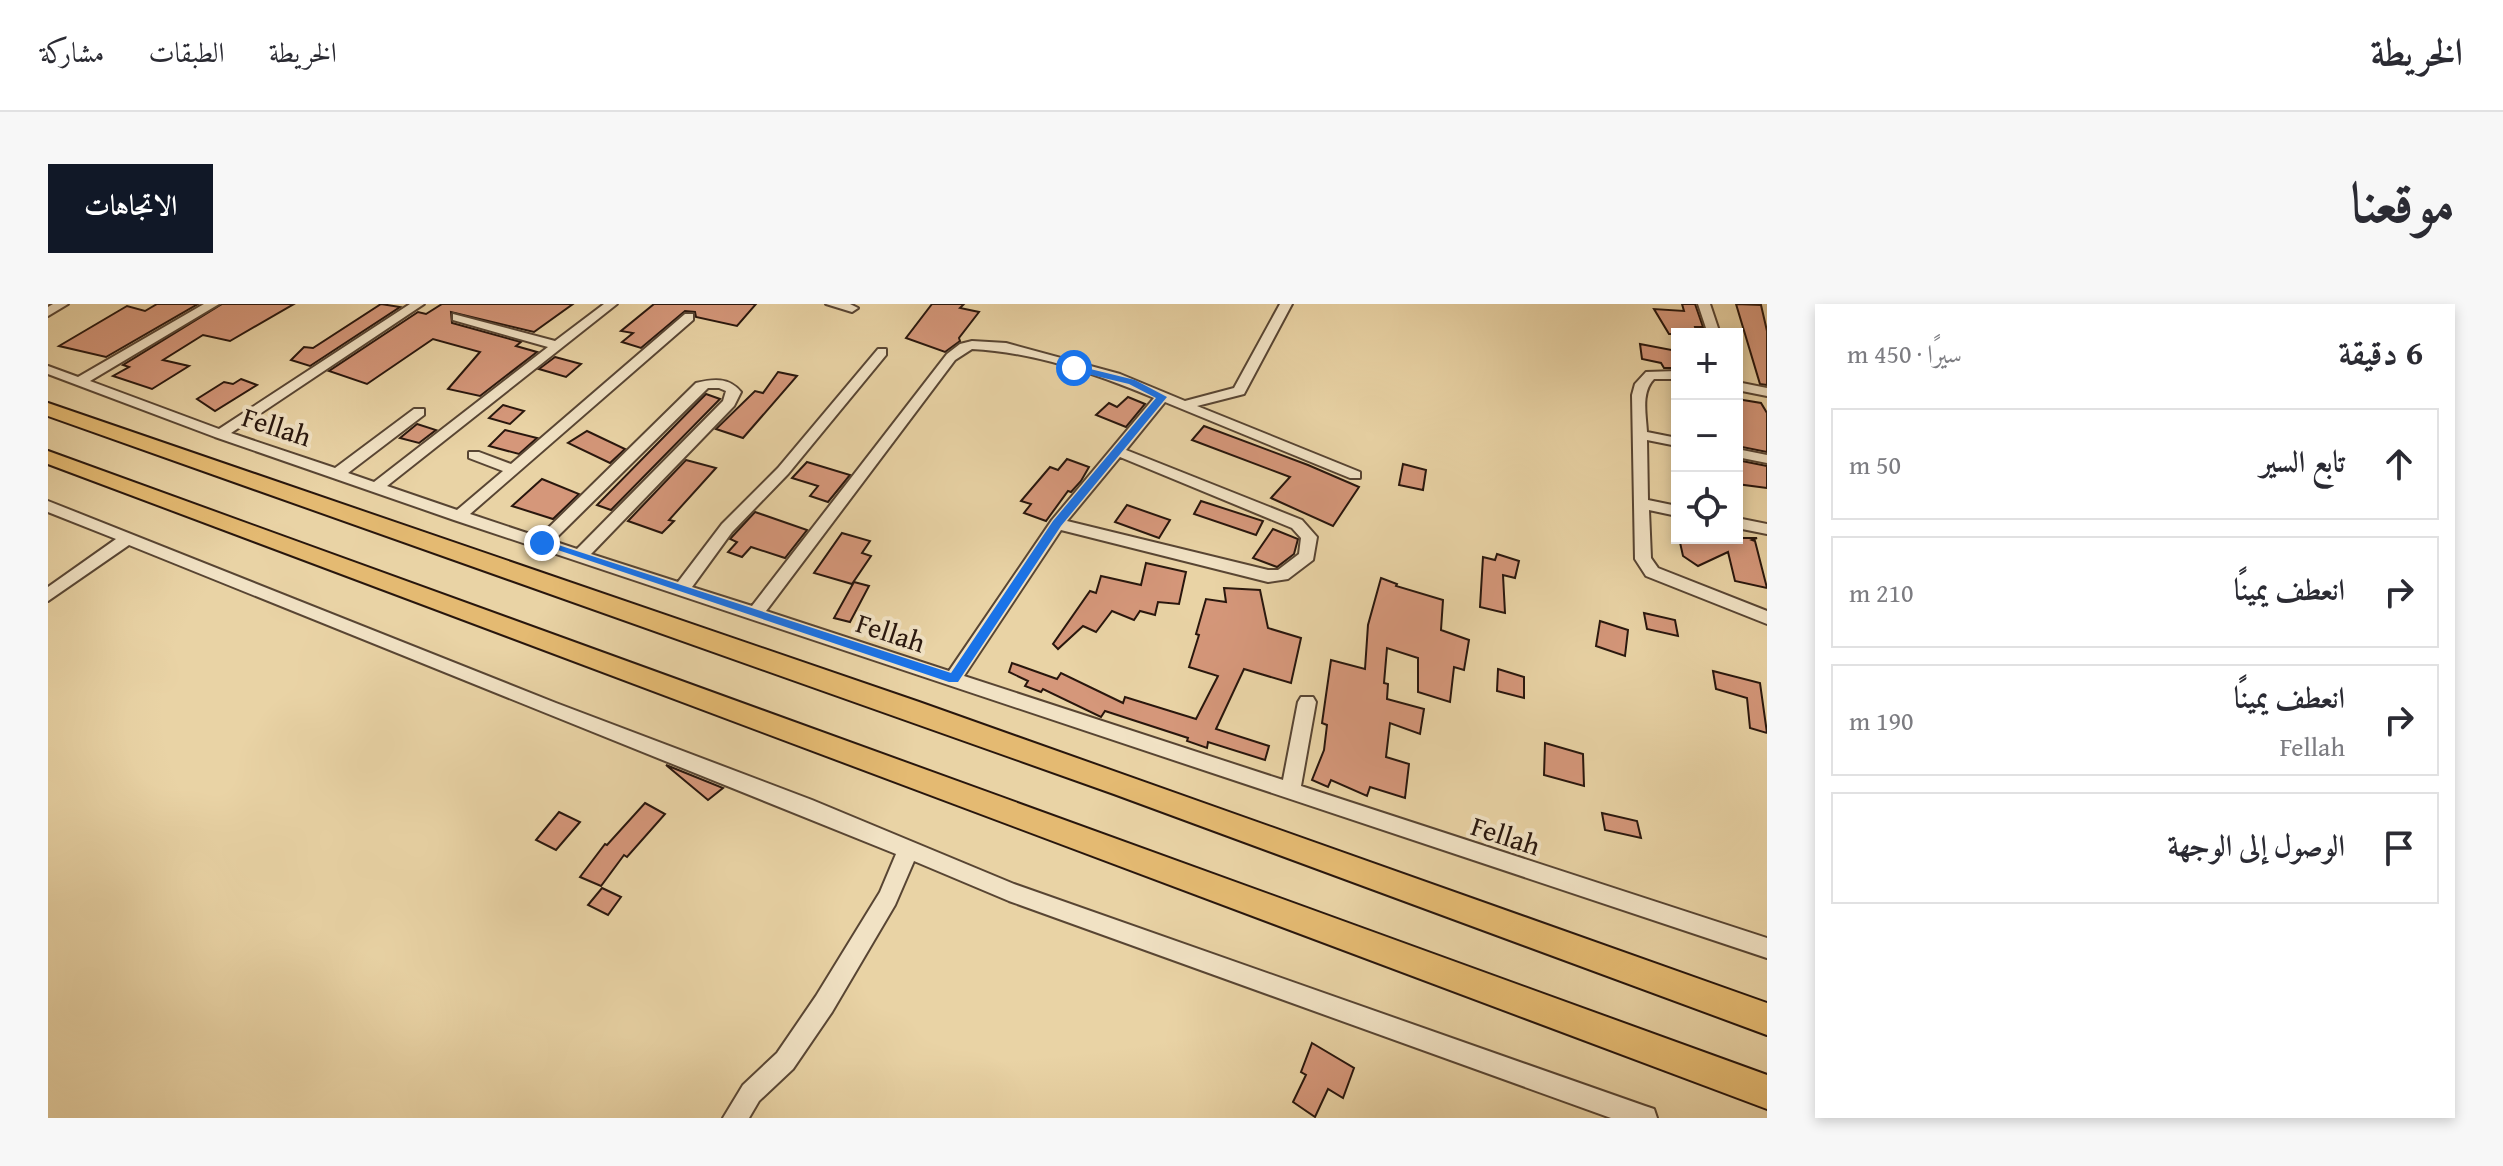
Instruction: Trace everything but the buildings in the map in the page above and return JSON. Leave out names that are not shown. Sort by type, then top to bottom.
[{"type":"highway","points":[[48,409],[1068,765],[1767,1019]]},
{"type":"highway","points":[[48,457],[1767,1092]]},
{"type":"street","points":[[48,312],[62,304]]},
{"type":"street","points":[[79,382],[213,304]]},
{"type":"street","points":[[220,434],[418,304]]},
{"type":"street","points":[[378,486],[611,304]]},
{"type":"street","points":[[832,304],[852,308]]},
{"type":"street","points":[[1182,405],[1239,391],[1286,304]]},
{"type":"street","points":[[1704,304],[1712,328]]},
{"type":"street","points":[[457,317],[558,346]]},
{"type":"street","points":[[459,516],[689,317]]},
{"type":"street","points":[[755,614],[951,357],[964,347],[1006,347],[1132,382],[1355,475]]},
{"type":"street","points":[[682,589],[727,528],[783,471],[882,352]]},
{"type":"street","name":"Fellah","points":[[48,370],[220,434],[459,516],[1767,948]]},
{"type":"street","points":[[1671,375],[1651,375],[1642,384],[1643,559],[1652,572],[1767,618]]},
{"type":"street","points":[[542,543],[701,386],[714,383],[731,387],[734,392],[729,403],[580,556]]},
{"type":"street","points":[[1743,387],[1767,392]]},
{"type":"street","points":[[953,679],[1057,524],[1162,397]]},
{"type":"street","points":[[338,473],[419,412]]},
{"type":"street","points":[[1642,435],[1671,441]]},
{"type":"street","points":[[1057,524],[1268,576],[1282,575],[1307,556],[1309,537],[1297,524],[1117,451]]},
{"type":"street","points":[[1743,454],[1767,459]]},
{"type":"street","points":[[474,455],[512,469]]},
{"type":"street","points":[[1641,503],[1671,510]]},
{"type":"street","points":[[48,506],[1106,928],[1645,1118]]},
{"type":"street","points":[[1743,524],[1767,529]]},
{"type":"street","points":[[48,595],[129,537]]},
{"type":"street","points":[[1291,791],[1307,702]]},
{"type":"street","points":[[735,1118],[751,1093],[785,1061],[824,1004],[888,898],[908,850]]},
{"type":"route","points":[[542,543],[953,679],[1057,524],[1162,397],[1132,382],[1074,368]]}]
